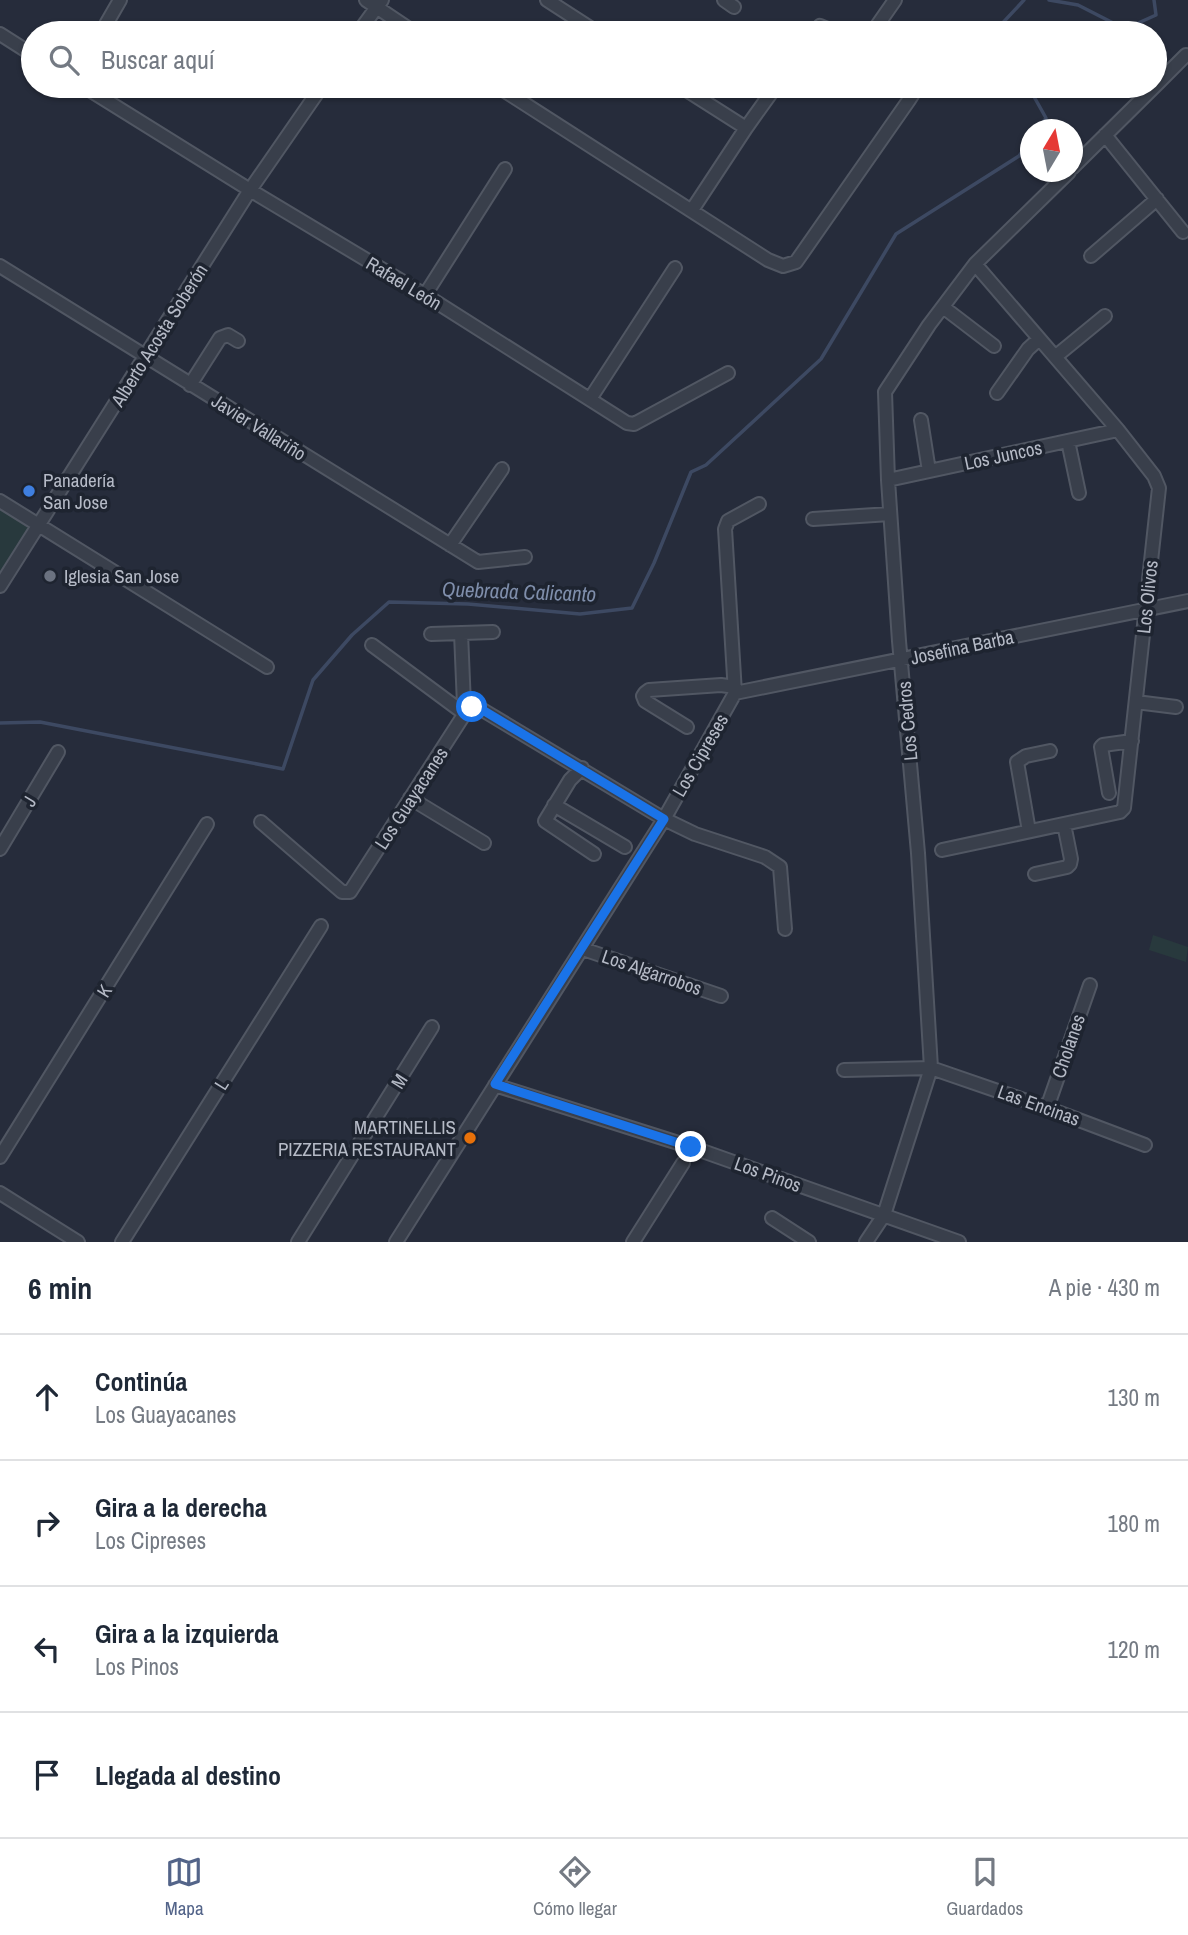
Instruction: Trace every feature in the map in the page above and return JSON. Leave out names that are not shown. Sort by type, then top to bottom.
[{"type":"street","points":[[108,21],[120,0]]},
{"type":"street","points":[[547,0],[579,21]]},
{"type":"street","points":[[880,21],[895,0]]},
{"type":"street","points":[[365,21],[375,2],[400,21]]},
{"type":"street","points":[[0,34],[21,47]]},
{"type":"street","points":[[1167,74],[1186,55]]},
{"type":"street","name":"Rafael León","points":[[101,98],[425,295],[627,422],[634,424],[727,373]]},
{"type":"street","name":"Alberto Acosta Soberón","points":[[0,586],[250,190],[314,98]]},
{"type":"street","points":[[516,98],[768,260],[783,266],[796,262],[910,98]]},
{"type":"street","points":[[699,98],[746,128]]},
{"type":"street","points":[[692,210],[767,98]]},
{"type":"street","points":[[1083,158],[1143,98]]},
{"type":"street","points":[[1105,135],[1183,232]]},
{"type":"street","points":[[425,295],[505,169]]},
{"type":"street","name":"Los Cedros","points":[[866,1242],[884,1215],[931,1068],[918,853],[902,659],[898,641],[885,392],[975,264],[1059,182]]},
{"type":"street","points":[[1091,256],[1157,200]]},
{"type":"street","name":"Los Olivos","points":[[942,850],[1119,812],[1124,808],[1158,484],[1118,430],[975,264]]},
{"type":"street","name":"Javier Vallariño","points":[[0,266],[481,563],[525,557]]},
{"type":"street","points":[[590,399],[675,268]]},
{"type":"street","points":[[943,307],[994,346]]},
{"type":"street","points":[[1055,357],[1105,316]]},
{"type":"street","points":[[190,385],[220,338],[228,335],[238,341]]},
{"type":"street","points":[[997,393],[1028,349],[1039,339]]},
{"type":"street","points":[[921,420],[929,471]]},
{"type":"street","name":"Los Juncos","points":[[888,480],[1118,430]]},
{"type":"street","points":[[1068,441],[1079,493]]},
{"type":"street","points":[[450,545],[502,469]]},
{"type":"street","points":[[0,501],[267,667]]},
{"type":"street","points":[[735,690],[725,529],[728,521],[759,505]]},
{"type":"street","points":[[813,519],[890,514]]},
{"type":"street","name":"Josefina Barba","points":[[687,727],[645,701],[645,693],[649,690],[721,685],[735,690],[1188,601]]},
{"type":"street","points":[[431,634],[492,632]]},
{"type":"street","points":[[461,634],[464,709]]},
{"type":"street","points":[[372,645],[464,709],[481,709],[664,819],[695,834],[765,857],[780,867],[785,929]]},
{"type":"street","name":"Los Cipreses","points":[[396,1242],[664,819],[735,690]]},
{"type":"street","points":[[1136,702],[1177,706]]},
{"type":"street","name":"Los Guayacanes","points":[[261,822],[342,892],[348,893],[464,709]]},
{"type":"street","points":[[1109,793],[1101,747],[1132,741]]},
{"type":"street","points":[[1030,831],[1017,762],[1026,756],[1050,751]]},
{"type":"street","name":"J","points":[[0,849],[58,752]]},
{"type":"street","points":[[582,768],[570,780],[545,821],[594,854]]},
{"type":"street","points":[[410,797],[484,844]]},
{"type":"street","points":[[554,805],[625,847]]},
{"type":"street","name":"K","points":[[0,1157],[207,824]]},
{"type":"street","points":[[1035,874],[1070,864],[1064,824]]},
{"type":"street","name":"L","points":[[122,1242],[321,926]]},
{"type":"street","name":"Los Algarrobos","points":[[583,949],[721,996]]},
{"type":"street","name":"Cholanes","points":[[1047,1108],[1090,985]]},
{"type":"street","name":"M","points":[[298,1242],[432,1027]]},
{"type":"street","points":[[844,1070],[931,1068]]},
{"type":"street","name":"Las Encinas","points":[[931,1068],[1146,1145]]},
{"type":"street","name":"Los Pinos","points":[[495,1084],[691,1147],[959,1242]]},
{"type":"street","points":[[633,1242],[683,1163]]},
{"type":"street","points":[[0,1192],[78,1242]]},
{"type":"street","points":[[772,1218],[809,1242]]},
{"type":"shaded area","points":[[0,501],[39,526],[0,586]]},
{"type":"shaded area","points":[[1153,935],[1188,947],[1186,962],[1149,950]]},
{"type":"waterway","name":"Quebrada Calicanto","points":[[1004,21],[1024,0]]},
{"type":"waterway","name":"Quebrada Calicanto","points":[[1049,0],[1078,5],[1109,21]]},
{"type":"waterway","name":"Quebrada Calicanto","points":[[1143,21],[1156,15],[1154,0]]},
{"type":"waterway","name":"Quebrada Calicanto","points":[[1035,98],[1045,119]]},
{"type":"waterway","name":"Quebrada Calicanto","points":[[0,723],[40,722],[283,769],[313,680],[352,635],[389,602],[468,604],[580,614],[632,608],[654,563],[691,472],[706,465],[821,359],[896,234],[1020,155]]},
{"type":"place","name":"Panadería San Jose","points":[[29,491]]},
{"type":"place","name":"Iglesia San Jose","points":[[50,576]]},
{"type":"place","name":"MARTINELLIS PIZZERIA RESTAURANT","points":[[470,1138]]},
{"type":"route","points":[[472,707],[481,709],[664,819],[495,1084],[691,1147]]}]
